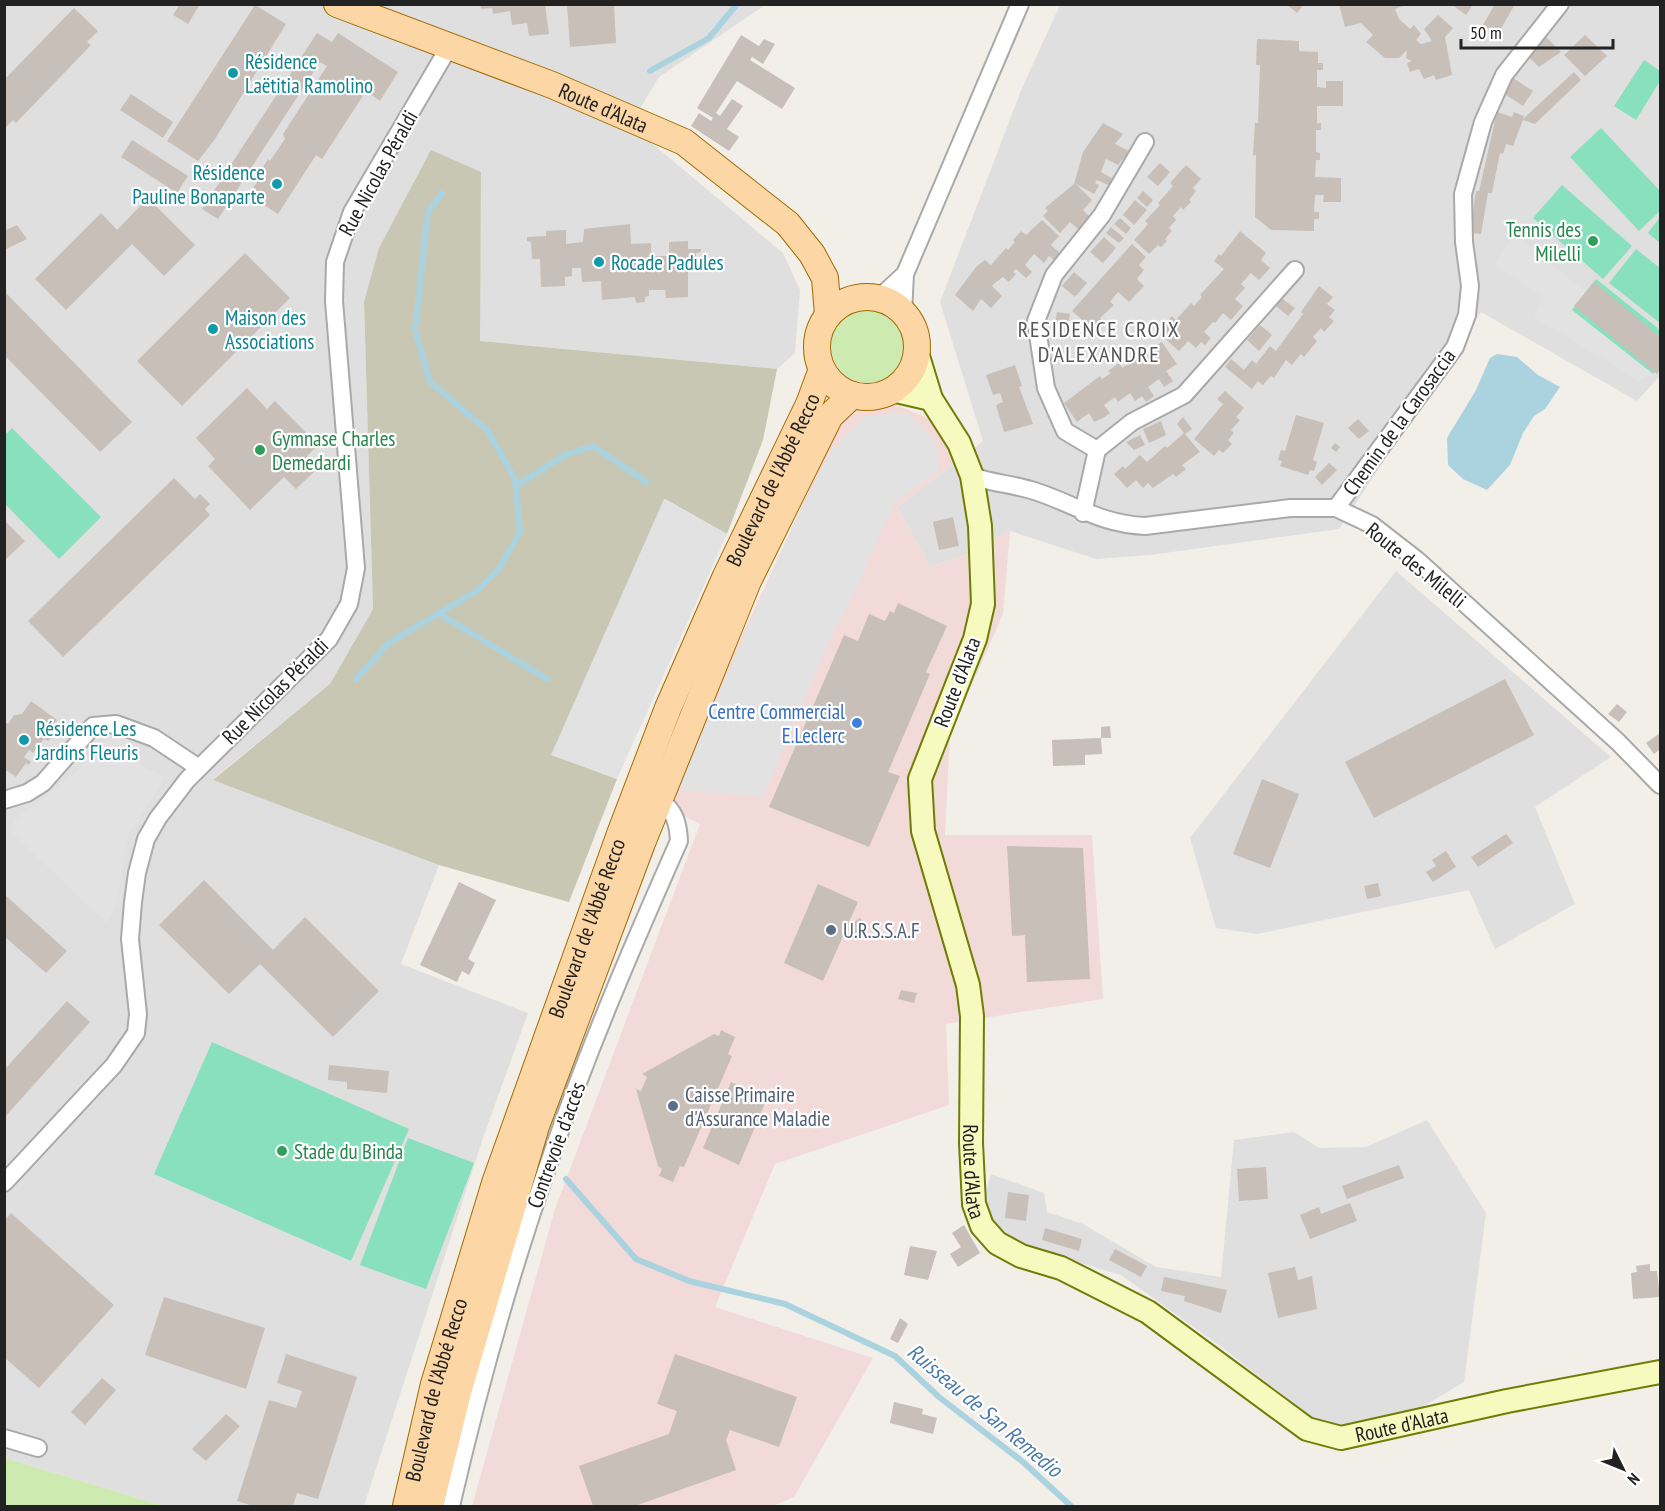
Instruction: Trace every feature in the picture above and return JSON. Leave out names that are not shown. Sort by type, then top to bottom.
[{"type":"main road","name":"Route d'Alata","points":[[337,4],[552,85],[684,142],[788,224],[812,254],[825,278],[852,299]]},
{"type":"main road","name":"Route d'Alata","points":[[825,278],[828,315]]},
{"type":"main road","points":[[879,298],[892,304],[903,313],[914,331],[916,353],[908,374],[892,390],[865,397],[840,389],[822,369],[817,341],[828,315],[852,299],[879,298]]},
{"type":"main road","name":"Boulevard de l'Abbé Recco","points":[[406,1506],[434,1384],[495,1183],[620,834],[668,708],[726,576],[809,404],[822,369]]},
{"type":"main road","name":"Boulevard de l'Abbé Recco","points":[[430,1506],[458,1392],[536,1126],[660,800],[748,581],[830,416],[852,394]]},
{"type":"street","points":[[903,313],[905,274],[1020,4]]},
{"type":"street","name":"Chemin de la Carosaccia","points":[[1336,508],[1455,347],[1467,315],[1470,286],[1464,242],[1463,194],[1483,122],[1504,75],[1560,4]]},
{"type":"street","name":"Rue Nicolas Péraldi","points":[[4,1183],[114,1065],[136,1033],[138,1014],[130,939],[137,873],[146,839],[158,818],[198,768],[329,639],[349,604],[356,568],[334,301],[335,262],[352,212],[449,47]]},
{"type":"street","points":[[1097,450],[1065,431],[1046,388],[1036,321],[1054,275],[1102,216],[1145,142]]},
{"type":"street","points":[[1083,513],[1097,450],[1132,422],[1184,395],[1295,270]]},
{"type":"street","points":[[879,298],[905,274]]},
{"type":"street","name":"Route d'Alata","points":[[916,353],[931,399],[959,443],[972,477],[980,526],[983,604],[975,639],[920,779],[923,831],[968,985],[972,1016],[971,1143],[974,1194],[982,1226],[996,1243],[1021,1257],[1061,1268],[1148,1312],[1307,1429],[1341,1438],[1519,1398],[1660,1372]]},
{"type":"street","points":[[892,390],[931,399]]},
{"type":"street","name":"Route des Milelli","points":[[972,477],[1032,490],[1083,513],[1124,525],[1145,526],[1290,508],[1336,508],[1372,525],[1417,560],[1618,742],[1660,785]]},
{"type":"street","points":[[4,800],[27,793],[43,783],[93,726],[116,723],[154,738],[198,768]]},
{"type":"street","name":"Contrevoie d'accès","points":[[451,1506],[482,1386],[551,1156],[618,977],[679,841],[674,814],[660,800]]},
{"type":"street","points":[[4,1438],[38,1448]]},
{"type":"shaded area","points":[[1654,4],[1660,8],[1660,376],[1637,401],[1481,312],[1339,529],[1150,555],[1096,559],[1010,531],[968,554],[930,567],[897,507],[983,441],[940,302],[1022,88],[1060,5]]},
{"type":"shaded area","points":[[4,5],[765,5],[659,77],[630,125],[783,253],[800,290],[795,353],[777,369],[479,341],[481,172],[364,302],[373,609],[330,684],[213,779],[439,865],[401,964],[528,1013],[484,1135],[364,1506],[164,1506],[5,1458]]},
{"type":"shaded area","points":[[431,150],[481,172],[480,341],[777,369],[763,440],[727,534],[665,499],[552,755],[617,779],[569,902],[439,865],[213,780],[330,684],[373,609],[364,302],[379,248]]},
{"type":"shaded area","points":[[1514,234],[1586,292],[1572,310],[1653,374],[1639,381],[1534,317],[1544,298],[1495,266]]},
{"type":"shaded area","points":[[889,402],[933,420],[946,436],[954,463],[897,507],[930,567],[968,554],[1010,531],[1003,614],[950,734],[945,835],[1092,835],[1103,999],[946,1024],[949,1105],[775,1164],[715,1307],[873,1358],[794,1497],[773,1506],[472,1506],[555,1209],[700,824],[672,810],[677,777],[837,430],[855,410]]},
{"type":"shaded area","points":[[907,413],[936,442],[939,470],[895,502],[849,604],[830,639],[763,797],[677,790],[791,531],[830,453],[865,416]]},
{"type":"shaded area","points":[[664,499],[727,534],[617,779],[551,755]]},
{"type":"shaded area","points":[[1396,571],[1611,757],[1535,807],[1575,904],[1495,949],[1469,890],[1257,934],[1216,928],[1190,838]]},
{"type":"shaded area","points":[[113,738],[127,740],[143,767],[165,777],[128,836],[116,907],[107,923],[11,832],[15,820],[74,774],[97,746]]},
{"type":"shaded area","points":[[1427,1120],[1486,1213],[1464,1382],[1424,1406],[1386,1418],[1334,1429],[1307,1414],[1223,1348],[1121,1275],[1022,1246],[1000,1233],[983,1204],[991,1174],[1044,1193],[1047,1212],[1083,1224],[1156,1267],[1221,1277],[1234,1140],[1294,1132],[1319,1148],[1366,1147]]},
{"type":"green space","points":[[1644,60],[1660,71],[1660,81],[1636,120],[1614,106]]},
{"type":"green space","points":[[1601,128],[1660,191],[1660,211],[1639,231],[1570,157]]},
{"type":"green space","points":[[1562,185],[1632,246],[1603,279],[1533,218]]},
{"type":"green space","points":[[1660,217],[1660,243],[1648,233]]},
{"type":"green space","points":[[1636,249],[1660,268],[1660,323],[1609,283]]},
{"type":"green space","points":[[1596,279],[1660,330],[1660,365],[1653,374],[1571,310]]},
{"type":"green space","points":[[868,309],[889,315],[899,325],[905,346],[899,367],[889,377],[868,383],[847,377],[837,367],[831,346],[837,325],[847,315]]},
{"type":"green space","points":[[12,428],[101,517],[59,559],[5,504],[5,435]]},
{"type":"green space","name":"Stade du Binda","points":[[212,1042],[409,1129],[351,1261],[154,1174]]},
{"type":"green space","points":[[408,1138],[474,1163],[426,1289],[360,1265]]},
{"type":"green space","points":[[5,1458],[164,1506],[5,1506]]},
{"type":"water","points":[[1497,354],[1517,357],[1538,375],[1560,387],[1545,409],[1534,416],[1523,433],[1510,465],[1487,490],[1463,479],[1448,465],[1447,438],[1476,390],[1490,358]]},
{"type":"building","points":[[180,4],[200,4],[188,24],[173,15]]},
{"type":"building","points":[[480,4],[545,4],[549,34],[529,36],[527,23],[512,25],[510,11],[493,14],[492,8],[481,9]]},
{"type":"building","points":[[614,4],[616,43],[570,47],[567,5]]},
{"type":"building","points":[[1286,4],[1304,4],[1297,13]]},
{"type":"building","points":[[1339,4],[1408,4],[1395,9],[1399,19],[1410,29],[1414,25],[1421,34],[1416,40],[1421,44],[1432,41],[1424,29],[1438,15],[1453,28],[1445,37],[1452,75],[1436,80],[1434,75],[1424,79],[1419,69],[1410,72],[1407,63],[1412,61],[1406,58],[1407,50],[1399,58],[1385,58],[1366,42],[1373,35],[1361,23],[1345,27]]},
{"type":"building","points":[[1451,4],[1473,4],[1466,15]]},
{"type":"building","points":[[1495,4],[1515,4],[1498,34],[1483,25]]},
{"type":"building","name":"Résidence Laëtitia Ramolino","points":[[255,5],[286,24],[215,139],[198,161],[167,141]]},
{"type":"building","points":[[74,8],[98,31],[87,42],[91,45],[16,123],[13,120],[4,129],[4,80]]},
{"type":"building","points":[[317,33],[332,42],[338,33],[398,72],[380,101],[366,91],[322,159],[316,155],[278,214],[248,195],[264,172],[261,170],[268,159],[270,161],[285,139],[283,134],[327,66],[320,62],[218,219],[202,209]]},
{"type":"building","points":[[1543,34],[1561,52],[1539,67],[1528,56]]},
{"type":"building","points":[[741,35],[759,46],[764,39],[775,44],[763,64],[752,57],[750,60],[795,88],[782,109],[737,81],[716,113],[720,116],[732,99],[743,106],[727,129],[739,137],[729,151],[691,126],[699,113],[711,121],[713,118],[697,108]]},
{"type":"building","points":[[1585,35],[1607,56],[1585,76],[1564,55]]},
{"type":"building","points":[[1257,39],[1299,41],[1299,51],[1318,52],[1318,63],[1323,63],[1323,70],[1317,70],[1317,87],[1326,88],[1326,81],[1343,81],[1343,106],[1317,106],[1317,123],[1321,123],[1321,130],[1316,130],[1316,152],[1320,153],[1320,160],[1316,160],[1315,177],[1341,178],[1341,202],[1323,202],[1324,195],[1315,195],[1314,212],[1319,212],[1319,219],[1314,219],[1314,231],[1271,230],[1255,217],[1256,155],[1253,155],[1255,123],[1258,123],[1260,65],[1256,65]]},
{"type":"building","points":[[1574,72],[1581,80],[1535,124],[1523,120],[1513,146],[1506,144],[1503,154],[1500,153],[1492,193],[1488,193],[1481,234],[1470,233],[1476,191],[1479,191],[1497,112],[1512,117],[1514,112],[1524,116],[1523,119]]},
{"type":"building","points":[[1513,78],[1533,91],[1523,106],[1503,93]]},
{"type":"building","points":[[131,94],[173,122],[163,138],[120,110]]},
{"type":"building","points":[[1103,123],[1123,134],[1115,144],[1129,151],[1118,165],[1106,159],[1101,172],[1113,179],[1110,186],[1097,180],[1095,183],[1099,185],[1094,194],[1076,184],[1092,200],[1083,210],[1090,217],[1078,229],[1070,222],[1060,233],[1043,216],[1048,211],[1045,208],[1074,184],[1083,152]]},
{"type":"building","points":[[132,140],[188,176],[177,193],[121,157]]},
{"type":"building","points":[[1160,163],[1170,172],[1158,186],[1147,177]]},
{"type":"building","points":[[1186,165],[1201,179],[1193,188],[1196,191],[1189,200],[1191,202],[1183,210],[1181,207],[1173,216],[1176,220],[1169,228],[1172,231],[1165,239],[1167,241],[1161,247],[1158,245],[1149,254],[1134,240],[1148,224],[1145,221],[1160,205],[1158,203],[1173,186],[1170,183]]},
{"type":"building","points":[[1143,191],[1153,200],[1147,207],[1137,198]]},
{"type":"building","points":[[148,198],[195,245],[164,276],[132,244],[66,310],[35,279],[101,213],[117,230]]},
{"type":"building","points":[[1135,200],[1147,210],[1134,225],[1123,215]]},
{"type":"building","points":[[1120,218],[1131,228],[1126,234],[1114,224]]},
{"type":"building","points":[[1042,220],[1059,236],[1051,245],[1060,253],[1054,260],[1049,256],[1044,263],[1034,254],[1025,265],[1032,272],[1026,278],[1016,269],[1013,272],[1016,274],[1009,282],[1003,277],[995,283],[992,286],[1002,296],[991,308],[981,299],[973,311],[955,295],[976,267],[985,260],[991,265],[1006,248],[1008,250],[1021,231],[1026,235]]},
{"type":"building","name":"Rocade Padules","points":[[630,224],[631,244],[651,243],[651,256],[669,256],[669,242],[688,241],[688,249],[701,249],[701,252],[696,253],[697,269],[688,270],[688,297],[666,298],[665,290],[649,290],[649,296],[645,297],[645,302],[636,303],[635,297],[602,300],[601,281],[582,282],[581,268],[572,268],[572,276],[565,277],[565,286],[541,287],[540,259],[532,259],[531,242],[527,241],[527,237],[546,236],[546,231],[566,230],[566,244],[583,242],[584,229]]},
{"type":"building","points":[[17,225],[27,239],[4,250],[4,231]]},
{"type":"building","points":[[1111,227],[1124,238],[1119,243],[1106,233]]},
{"type":"building","points":[[1240,231],[1266,253],[1261,260],[1270,268],[1259,280],[1251,273],[1241,284],[1245,288],[1235,299],[1243,306],[1231,320],[1223,313],[1215,323],[1213,322],[1204,332],[1211,338],[1205,345],[1201,342],[1196,348],[1188,341],[1179,351],[1157,332],[1172,316],[1176,320],[1191,303],[1194,306],[1202,297],[1200,295],[1224,269],[1214,261],[1219,254],[1221,256]]},
{"type":"building","points":[[1104,237],[1116,248],[1103,263],[1090,252]]},
{"type":"building","points":[[1132,244],[1146,257],[1139,265],[1144,270],[1137,279],[1144,286],[1129,302],[1118,292],[1110,302],[1114,305],[1100,318],[1103,321],[1095,331],[1072,311]]},
{"type":"building","name":"Maison des Associations","points":[[245,253],[290,298],[182,406],[137,361]]},
{"type":"building","points":[[1074,272],[1087,283],[1075,297],[1062,286]]},
{"type":"building","points":[[1594,282],[1660,337],[1660,369],[1657,374],[1574,306]]},
{"type":"building","points":[[1319,286],[1333,297],[1327,304],[1335,310],[1329,317],[1334,321],[1324,332],[1321,328],[1313,337],[1317,341],[1304,357],[1301,354],[1292,365],[1286,360],[1274,378],[1271,376],[1263,385],[1258,381],[1252,389],[1225,367],[1231,359],[1244,370],[1252,360],[1256,364],[1270,346],[1276,351],[1303,314],[1301,312]]},
{"type":"building","points":[[4,291],[132,422],[100,452],[4,355]]},
{"type":"building","points":[[1281,298],[1295,308],[1288,316],[1276,306]]},
{"type":"building","points":[[1057,312],[1070,314],[1067,327],[1055,325]]},
{"type":"building","points":[[1260,325],[1272,335],[1259,351],[1247,340]]},
{"type":"building","points":[[1162,342],[1177,364],[1166,371],[1173,381],[1164,387],[1159,379],[1148,387],[1154,396],[1146,402],[1142,396],[1135,401],[1130,393],[1118,402],[1115,397],[1104,405],[1110,413],[1103,418],[1094,422],[1089,413],[1077,422],[1064,403],[1100,376],[1102,379],[1111,373],[1108,371],[1119,363],[1122,368]]},
{"type":"building","points":[[1015,365],[1022,386],[1019,387],[1033,424],[1004,432],[996,405],[1003,402],[1000,393],[993,395],[986,375]]},
{"type":"building","name":"Gymnase Charles Demedardi","points":[[247,388],[267,409],[275,401],[318,445],[307,456],[318,468],[296,489],[284,477],[250,510],[208,466],[215,459],[196,438]]},
{"type":"building","points":[[1225,391],[1244,408],[1236,417],[1240,420],[1231,430],[1234,433],[1228,440],[1232,444],[1223,453],[1219,450],[1214,456],[1194,439],[1223,404],[1217,399]]},
{"type":"building","points":[[1296,415],[1324,423],[1313,460],[1317,462],[1314,471],[1310,470],[1308,475],[1280,466],[1282,461],[1278,460],[1281,450],[1285,451]]},
{"type":"building","points":[[1183,417],[1192,429],[1185,434],[1200,452],[1182,465],[1186,469],[1176,477],[1173,474],[1153,488],[1148,483],[1143,488],[1136,480],[1127,488],[1114,474],[1123,466],[1125,469],[1140,455],[1147,462],[1165,446],[1167,448],[1184,433],[1177,424]]},
{"type":"building","points":[[1358,419],[1369,431],[1359,439],[1348,428]]},
{"type":"building","points":[[1161,421],[1166,435],[1149,443],[1143,429]]},
{"type":"building","points":[[1140,435],[1145,445],[1134,450],[1126,442]]},
{"type":"building","points":[[1335,443],[1340,447],[1336,452],[1331,448]]},
{"type":"building","points":[[1329,463],[1337,470],[1322,485],[1315,477]]},
{"type":"building","points":[[174,478],[195,499],[200,494],[210,504],[205,509],[210,515],[63,657],[28,621]]},
{"type":"building","points":[[953,517],[959,546],[939,550],[933,522]]},
{"type":"building","points":[[4,520],[25,541],[4,561]]},
{"type":"building","name":"Centre Commercial E.Leclerc","points":[[898,603],[947,626],[926,672],[930,674],[888,772],[900,776],[869,847],[769,807],[844,635],[858,641],[869,614],[885,621],[890,611],[894,613]]},
{"type":"building","points":[[1505,679],[1534,735],[1374,818],[1345,762]]},
{"type":"building","name":"Résidence Les Jardins Fleuris","points":[[31,701],[57,720],[45,733],[51,738],[48,741],[44,739],[33,753],[29,750],[24,757],[31,762],[29,765],[26,763],[16,777],[4,769],[4,721],[8,724],[14,715],[22,714]]},
{"type":"building","points":[[1617,704],[1627,712],[1619,722],[1608,714]]},
{"type":"building","points":[[1110,726],[1111,738],[1101,738],[1101,727]]},
{"type":"building","points":[[1660,733],[1660,749],[1654,754],[1646,743]]},
{"type":"building","points":[[1101,738],[1102,754],[1085,755],[1085,765],[1053,766],[1052,740]]},
{"type":"building","points":[[1262,779],[1299,794],[1270,868],[1233,854]]},
{"type":"building","points":[[1506,834],[1513,843],[1478,867],[1471,857]]},
{"type":"building","points":[[1007,846],[1083,848],[1090,979],[1027,982],[1025,935],[1012,936]]},
{"type":"building","points":[[1446,851],[1456,867],[1433,882],[1426,872],[1436,866],[1432,860]]},
{"type":"building","points":[[204,880],[273,950],[305,917],[379,991],[333,1037],[260,964],[229,994],[159,925]]},
{"type":"building","points":[[459,882],[496,900],[468,959],[475,963],[469,975],[462,971],[457,982],[420,965]]},
{"type":"building","points":[[1378,883],[1381,896],[1367,899],[1364,886]]},
{"type":"building","name":"U.R.S.S.A.F","points":[[818,884],[858,902],[849,922],[853,923],[860,918],[866,924],[860,941],[844,934],[823,981],[784,963]]},
{"type":"building","points":[[4,894],[67,951],[46,973],[4,936]]},
{"type":"building","points":[[901,990],[917,993],[914,1003],[898,999]]},
{"type":"building","points":[[67,1001],[90,1022],[4,1118],[4,1070]]},
{"type":"building","name":"Caisse Primaire d'Assurance Maladie","points":[[721,1030],[735,1037],[728,1054],[732,1056],[684,1167],[680,1166],[673,1182],[659,1176],[662,1169],[658,1166],[636,1089],[641,1091],[647,1077],[642,1074],[714,1034],[719,1036]]},
{"type":"building","points":[[329,1065],[389,1071],[387,1093],[347,1089],[347,1082],[328,1080]]},
{"type":"building","points":[[731,1082],[767,1098],[739,1165],[703,1148]]},
{"type":"building","points":[[1399,1165],[1404,1178],[1347,1199],[1342,1186]]},
{"type":"building","points":[[1266,1167],[1268,1199],[1239,1201],[1237,1169]]},
{"type":"building","points":[[1008,1192],[1029,1195],[1026,1221],[1005,1218]]},
{"type":"building","points":[[1350,1203],[1357,1221],[1310,1239],[1300,1215],[1319,1207],[1321,1214]]},
{"type":"building","points":[[11,1213],[114,1305],[39,1388],[4,1357],[4,1221]]},
{"type":"building","points":[[964,1225],[980,1253],[958,1267],[950,1254],[961,1247],[952,1233]]},
{"type":"building","points":[[1045,1228],[1082,1239],[1079,1251],[1042,1240]]},
{"type":"building","points":[[910,1246],[937,1251],[928,1280],[904,1275]]},
{"type":"building","points":[[1115,1249],[1147,1266],[1141,1277],[1109,1260]]},
{"type":"building","points":[[1650,1264],[1650,1271],[1657,1271],[1660,1297],[1633,1299],[1631,1273],[1637,1272],[1636,1266]]},
{"type":"building","points":[[1295,1267],[1298,1280],[1312,1276],[1317,1309],[1278,1318],[1268,1273]]},
{"type":"building","points":[[1164,1277],[1227,1290],[1221,1313],[1184,1301],[1185,1296],[1161,1291]]},
{"type":"building","points":[[164,1297],[265,1328],[246,1389],[145,1355]]},
{"type":"building","points":[[900,1318],[908,1324],[898,1343],[890,1339]]},
{"type":"building","points":[[286,1354],[357,1377],[318,1499],[297,1493],[293,1506],[253,1506],[237,1501],[269,1400],[296,1408],[302,1391],[277,1383]]},
{"type":"building","points":[[675,1354],[797,1397],[779,1447],[730,1430],[726,1440],[736,1470],[635,1506],[593,1506],[579,1466],[669,1434],[677,1411],[657,1404]]},
{"type":"building","points":[[102,1378],[116,1390],[85,1425],[71,1412]]},
{"type":"building","points":[[894,1402],[923,1409],[922,1414],[937,1418],[933,1434],[890,1423]]},
{"type":"building","points":[[226,1414],[240,1426],[206,1461],[192,1449]]},
{"type":"waterway","points":[[650,71],[709,38],[737,4]]},
{"type":"waterway","points":[[356,679],[389,643],[478,590],[498,570],[520,532],[515,479],[487,430],[430,382],[415,329],[428,212],[442,193]]},
{"type":"waterway","points":[[516,486],[565,455],[593,446],[646,482]]},
{"type":"waterway","points":[[438,613],[547,679]]},
{"type":"waterway","name":"Ruisseau de San Remedio","points":[[566,1179],[636,1259],[689,1281],[785,1304],[895,1356],[939,1397],[1023,1462],[1071,1506]]},
{"type":"place","name":"Résidence Laëtitia Ramolino","points":[[233,73]]},
{"type":"place","name":"Résidence Pauline Bonaparte","points":[[277,184]]},
{"type":"place","name":"Tennis des Milelli","points":[[1593,241]]},
{"type":"place","name":"Rocade Padules","points":[[599,262]]},
{"type":"place","name":"Maison des Associations","points":[[213,329]]},
{"type":"place","name":"Gymnase Charles Demedardi","points":[[260,450]]},
{"type":"place","name":"Centre Commercial E.Leclerc","points":[[857,723]]},
{"type":"place","name":"Résidence Les Jardins Fleuris","points":[[24,740]]},
{"type":"place","name":"U.R.S.S.A.F","points":[[831,930]]},
{"type":"place","name":"Caisse Primaire d'Assurance Maladie","points":[[673,1106]]},
{"type":"place","name":"Stade du Binda","points":[[282,1151]]},
{"type":"district","name":"RESIDENCE CROIX D'ALEXANDRE","points":[[1099,342]]}]
